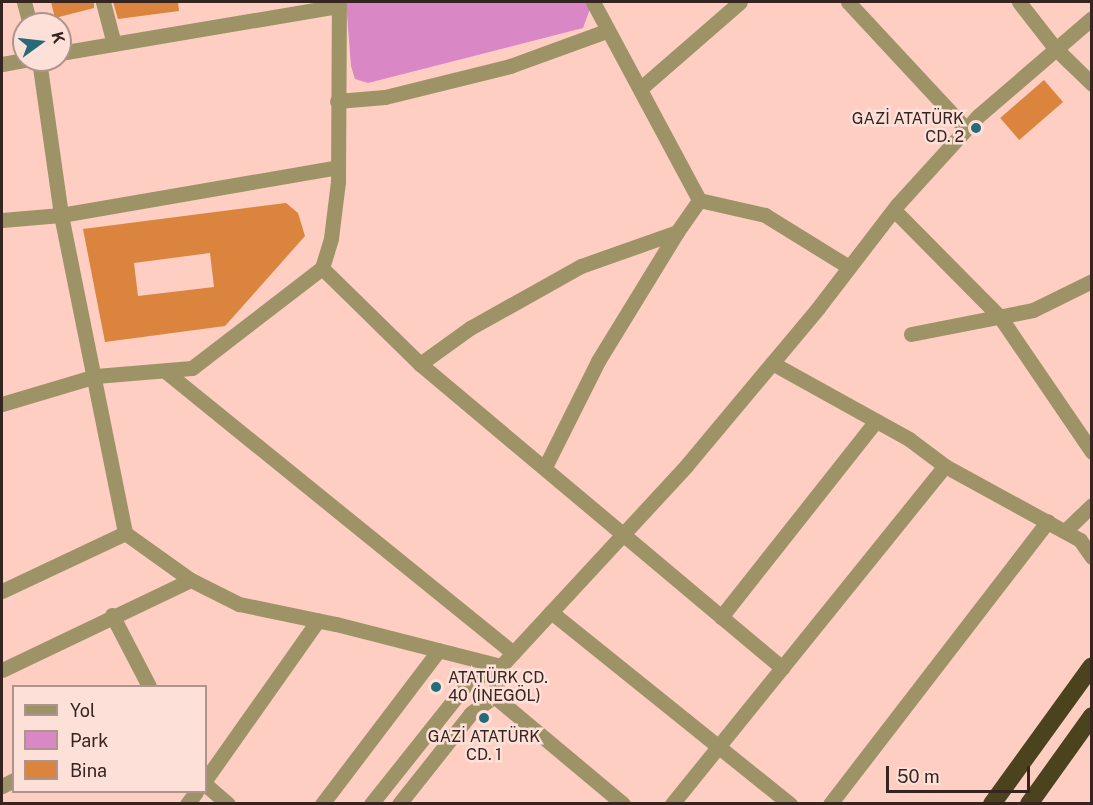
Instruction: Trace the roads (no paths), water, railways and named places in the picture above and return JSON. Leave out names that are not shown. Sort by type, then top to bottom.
[{"type":"highway","points":[[992,804],[1092,666]]},
{"type":"highway","points":[[1029,804],[1092,716]]},
{"type":"street","points":[[103,2],[114,44]]},
{"type":"street","points":[[593,2],[606,31],[641,88],[663,137],[699,200],[765,215],[849,267]]},
{"type":"street","points":[[641,88],[740,2]]},
{"type":"street","points":[[848,2],[966,129]]},
{"type":"street","points":[[1019,2],[1054,47],[1092,84]]},
{"type":"street","points":[[2,404],[96,376],[192,368],[322,268],[331,238],[338,167],[339,4],[72,51]]},
{"type":"street","points":[[370,804],[468,682],[501,666],[623,534],[772,363],[894,210],[966,129],[1054,47],[1092,18]]},
{"type":"street","points":[[337,101],[385,97],[510,66],[606,31]]},
{"type":"street","points":[[41,72],[61,215],[96,376],[125,533],[191,580],[239,604],[318,620],[501,666]]},
{"type":"street","points":[[2,220],[61,215],[338,167]]},
{"type":"street","points":[[545,467],[598,361],[699,200]]},
{"type":"street","points":[[894,210],[1000,317],[1092,452]]},
{"type":"street","points":[[420,364],[470,328],[581,266],[677,232]]},
{"type":"street","points":[[322,268],[420,364],[782,668]]},
{"type":"street","points":[[910,334],[1033,310],[1092,281]]},
{"type":"street","points":[[772,363],[876,421],[945,466],[1080,540],[1092,557]]},
{"type":"street","points":[[165,371],[513,653]]},
{"type":"street","points":[[721,617],[876,421]]},
{"type":"street","points":[[672,804],[945,466]]},
{"type":"street","points":[[1065,531],[1092,505]]},
{"type":"street","points":[[830,804],[1048,521]]},
{"type":"street","points":[[2,591],[125,533]]},
{"type":"street","points":[[2,670],[112,615],[191,580]]},
{"type":"street","points":[[551,612],[720,744],[790,804]]},
{"type":"street","points":[[112,615],[148,685]]},
{"type":"street","points":[[207,778],[318,620]]},
{"type":"street","points":[[322,804],[439,650]]},
{"type":"street","points":[[399,804],[471,712],[494,696],[501,666]]},
{"type":"street","points":[[494,696],[623,804]]},
{"type":"street","points":[[207,786],[228,804]]},
{"type":"place","name":"GAZİ ATATÜRK CD. 2","points":[[976,128]]},
{"type":"place","name":"ATATÜRK CD. 40 (İNEGÖL)","points":[[436,687]]},
{"type":"place","name":"GAZİ ATATÜRK CD. 1","points":[[484,718]]}]
